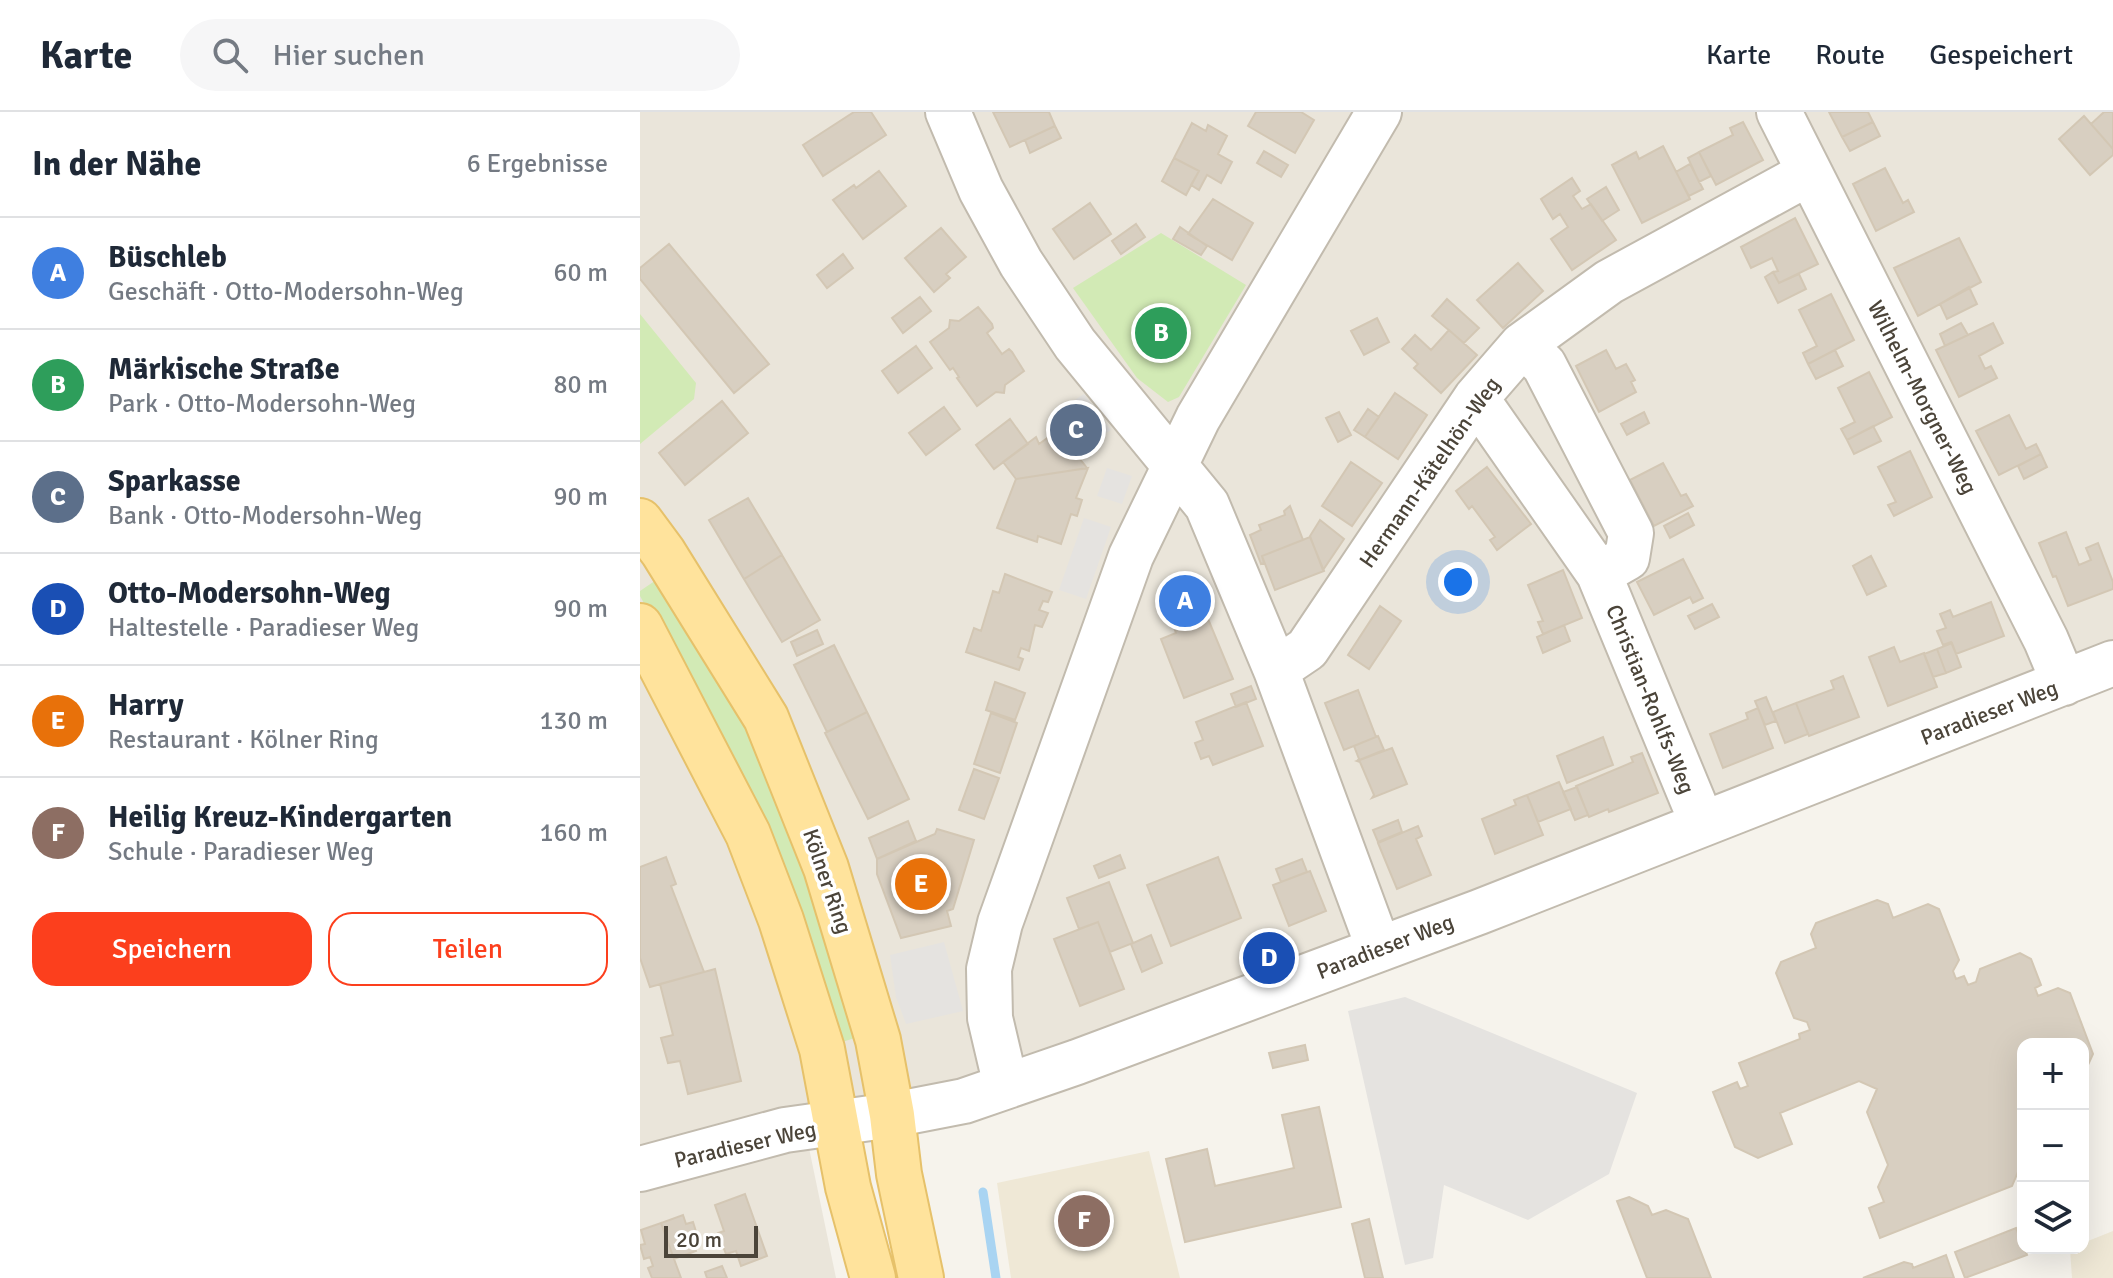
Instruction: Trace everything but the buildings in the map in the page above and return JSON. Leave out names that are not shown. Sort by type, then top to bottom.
[{"type":"main road","name":"Kölner Ring","points":[[648,547],[766,718],[830,882],[869,1007],[921,1278]]},
{"type":"main road","points":[[640,626],[748,834],[781,920],[825,1063],[848,1187],[873,1278]]},
{"type":"street","points":[[948,112],[981,190],[1021,263],[1075,344],[1207,505],[1276,670],[1379,949]]},
{"type":"street","points":[[1006,1086],[990,1018],[989,969],[1000,923],[1131,556],[1198,418],[1379,112]]},
{"type":"street","name":"Wilhelm-Morgner-Weg","points":[[1779,112],[2032,612],[2064,683]]},
{"type":"street","name":"Hermann-Kätelhön-Weg","points":[[1276,670],[1307,649],[1476,398],[1522,345],[1609,282],[1809,173]]},
{"type":"street","points":[[1522,345],[1544,365],[1631,533],[1627,558],[1599,574]]},
{"type":"street","name":"Christian-Rohlfs-Weg","points":[[1476,398],[1599,574],[1702,823]]},
{"type":"street","name":"Paradieser Weg","points":[[640,1169],[785,1130],[838,1124],[964,1101],[1379,949],[2113,663]]},
{"type":"shaded area","points":[[640,112],[2113,112],[2113,663],[809,1148],[836,1278],[640,1278]]},
{"type":"shaded area","points":[[1084,394],[1111,430],[1090,443],[1064,407]]},
{"type":"shaded area","points":[[1107,468],[1132,476],[1122,504],[1097,496]]},
{"type":"shaded area","points":[[1084,518],[1111,527],[1086,599],[1059,590]]},
{"type":"shaded area","points":[[944,942],[963,1011],[906,1024],[896,997],[890,955]]},
{"type":"shaded area","points":[[1405,997],[1637,1093],[1609,1174],[1528,1220],[1444,1185],[1433,1258],[1405,1265],[1348,1011]]},
{"type":"shaded area","points":[[1149,1151],[1180,1278],[1011,1278],[997,1183]]},
{"type":"shaded area","points":[[2113,1231],[2113,1278],[2072,1278],[2070,1254],[2089,1254],[2089,1241]]},
{"type":"green space","points":[[1161,233],[1246,285],[1179,397],[1168,402],[1137,378],[1073,288]]},
{"type":"green space","points":[[640,314],[696,383],[694,399],[640,444]]},
{"type":"green space","points":[[665,574],[735,695],[800,835],[861,1036],[839,1043],[727,754],[640,596],[640,591]]},
{"type":"waterway","points":[[983,1192],[996,1278]]},
{"type":"place","name":"Märkische Straße","points":[[1161,333]]},
{"type":"place","name":"Sparkasse","points":[[1076,430]]},
{"type":"place","name":"Büschleb","points":[[1185,601]]},
{"type":"place","name":"Harry","points":[[921,884]]},
{"type":"place","name":"Otto-Modersohn-Weg","points":[[1269,958]]},
{"type":"place","name":"Heilig Kreuz-Kindergarten","points":[[1084,1221]]}]
